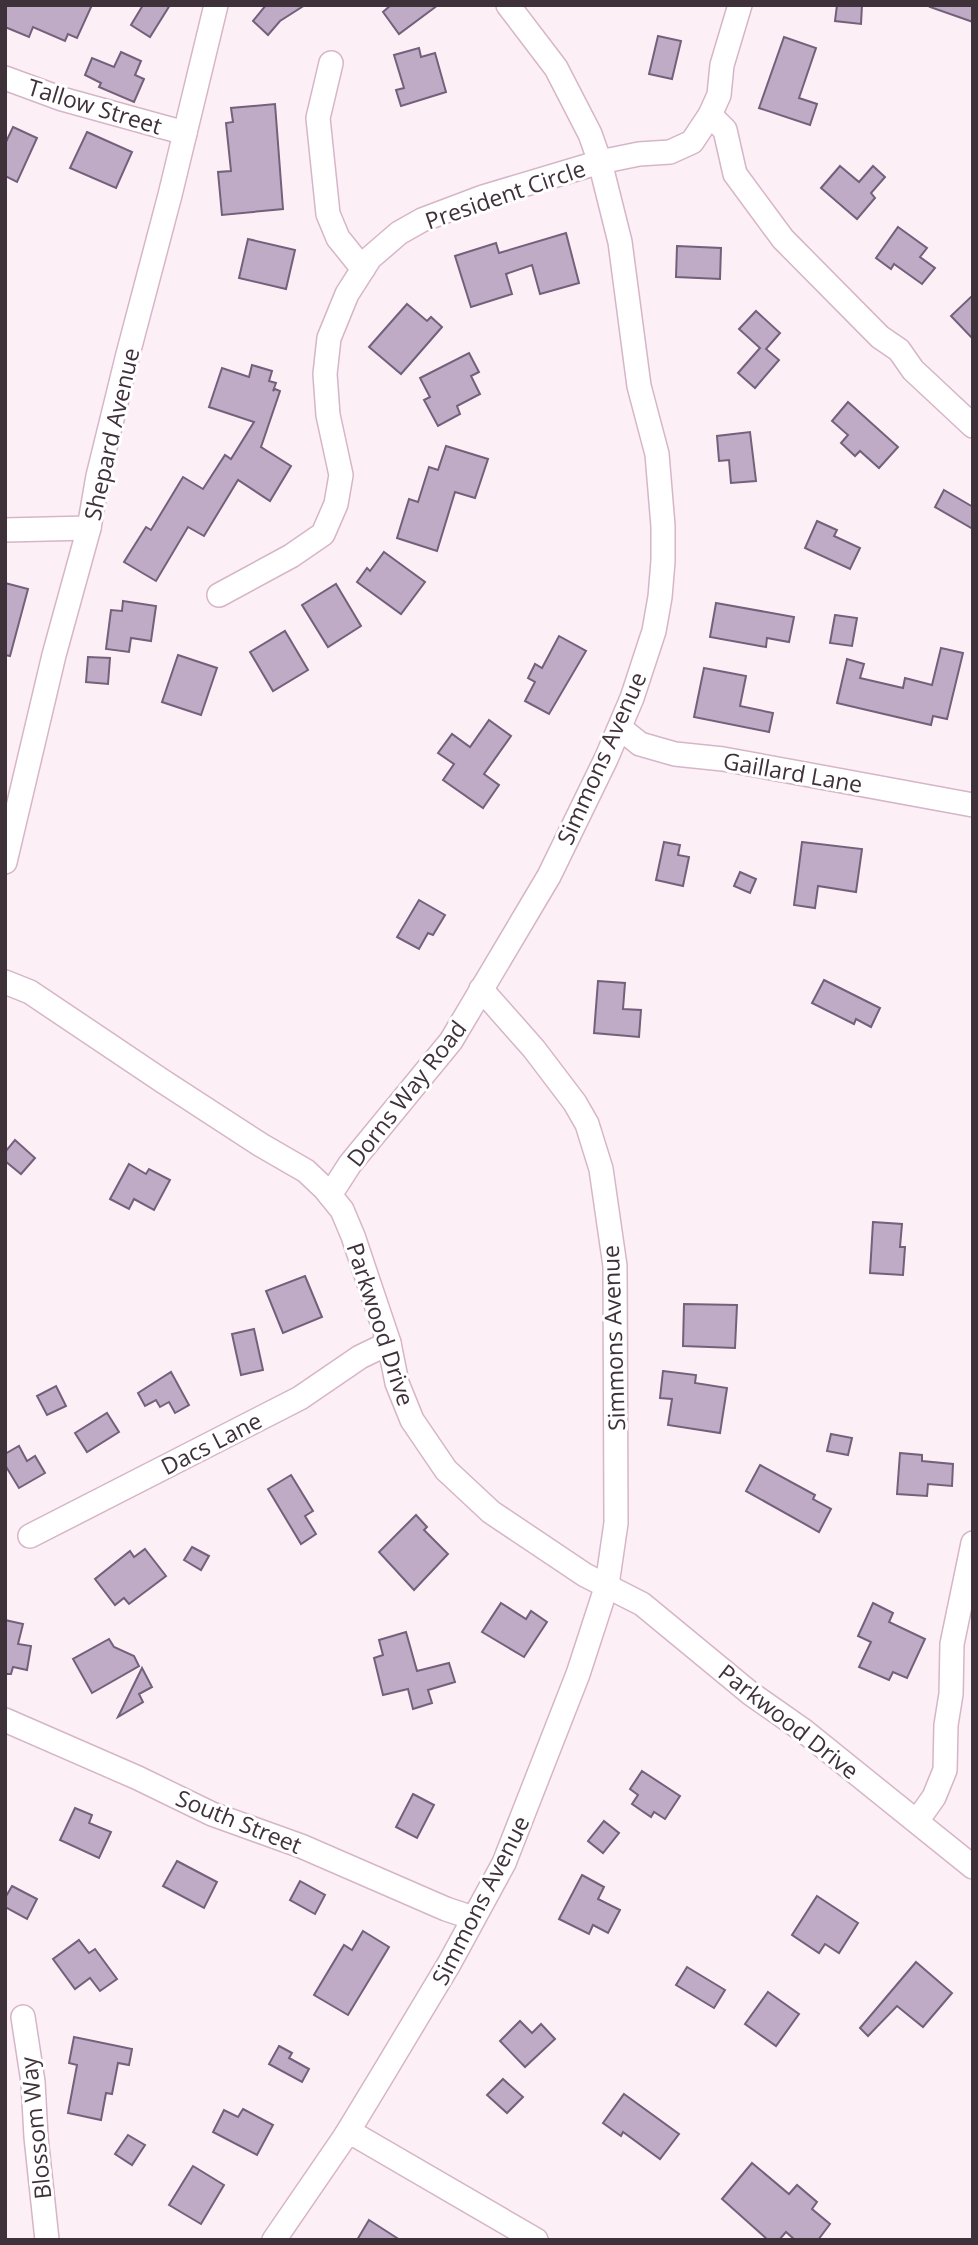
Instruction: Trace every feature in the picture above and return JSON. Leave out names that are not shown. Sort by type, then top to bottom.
[{"type":"street","name":"Shepard Avenue","points":[[5,862],[54,654],[89,528],[98,476],[216,5]]},
{"type":"street","name":"Simmons Avenue","points":[[274,2240],[346,2135],[449,1964],[504,1863],[578,1674],[607,1585],[616,1523],[615,1266],[601,1170],[587,1124],[575,1103],[534,1049],[481,989],[549,876],[620,729],[654,631],[663,561],[663,526],[657,454],[639,386],[620,242],[600,162],[585,123],[556,68],[508,5]]},
{"type":"street","name":"President Circle","points":[[219,596],[323,534],[336,504],[341,475],[328,415],[325,374],[329,338],[347,294],[370,258],[399,233],[422,220],[483,197],[600,162],[683,148],[692,142],[710,115],[719,95],[722,65],[740,5]]},
{"type":"street","points":[[331,63],[318,118],[328,214],[338,238],[363,269]]},
{"type":"street","name":"Tallow Street","points":[[5,78],[62,99],[185,133]]},
{"type":"street","points":[[710,115],[725,130],[735,174],[783,239],[973,426]]},
{"type":"street","points":[[5,530],[89,528]]},
{"type":"street","name":"Gaillard Lane","points":[[620,729],[640,744],[675,754],[723,760],[973,805]]},
{"type":"street","name":"Parkwood Drive","points":[[5,982],[30,992],[261,1145],[306,1171],[342,1210],[389,1343],[397,1383],[412,1420],[446,1470],[491,1512],[585,1575],[642,1604],[750,1693],[803,1731],[973,1867]]},
{"type":"street","name":"Dorns Way Road","points":[[330,1195],[350,1164],[451,1041],[481,989]]},
{"type":"street","name":"Dacs Lane","points":[[30,1536],[290,1403],[323,1384],[360,1357],[389,1343]]},
{"type":"street","points":[[917,1821],[934,1797],[945,1770],[952,1644],[973,1543]]},
{"type":"street","name":"South Street","points":[[5,1720],[138,1778],[212,1814],[302,1846],[473,1919]]},
{"type":"street","name":"Blossom Way","points":[[23,2017],[33,2082],[47,2240]]},
{"type":"street","points":[[346,2135],[357,2137],[536,2240]]},
{"type":"building","points":[[5,5],[92,5],[77,38],[68,34],[65,41],[33,27],[29,37],[5,27]]},
{"type":"building","points":[[143,5],[170,5],[150,37],[131,25]]},
{"type":"building","points":[[266,5],[305,5],[280,21],[268,35],[253,21]]},
{"type":"building","points":[[391,5],[438,5],[399,34],[383,12]]},
{"type":"building","points":[[837,5],[862,5],[861,24],[835,21]]},
{"type":"building","points":[[973,5],[973,22],[930,7]]},
{"type":"building","points":[[658,36],[681,41],[672,79],[649,74]]},
{"type":"building","points":[[784,37],[816,48],[799,98],[817,104],[810,125],[759,108]]},
{"type":"building","points":[[419,48],[421,57],[435,53],[446,92],[401,106],[396,90],[404,88],[394,55]]},
{"type":"building","points":[[121,52],[141,61],[135,75],[144,79],[134,102],[99,87],[101,83],[85,75],[92,58],[114,67]]},
{"type":"building","points":[[275,104],[283,209],[222,215],[218,172],[231,171],[226,123],[233,122],[231,108]]},
{"type":"building","points":[[13,127],[37,138],[17,182],[5,176],[5,144]]},
{"type":"building","points":[[87,132],[132,152],[116,188],[70,168]]},
{"type":"building","points":[[840,166],[859,182],[873,166],[885,177],[871,193],[875,198],[857,219],[821,188]]},
{"type":"building","points":[[898,227],[927,248],[920,257],[935,268],[922,284],[894,264],[891,269],[876,258]]},
{"type":"building","points":[[566,233],[579,283],[540,294],[532,265],[506,274],[512,294],[471,307],[455,256],[496,243],[499,253]]},
{"type":"building","points":[[248,239],[295,250],[286,289],[239,278]]},
{"type":"building","points":[[677,246],[721,248],[720,279],[676,277]]},
{"type":"building","points":[[973,295],[973,339],[951,316]]},
{"type":"building","points":[[407,304],[427,321],[431,317],[442,327],[401,374],[369,347]]},
{"type":"building","points":[[756,311],[780,333],[766,349],[779,360],[755,388],[738,373],[760,348],[739,329]]},
{"type":"building","points":[[469,353],[479,372],[471,376],[480,394],[457,406],[460,414],[438,426],[424,400],[430,397],[420,378]]},
{"type":"building","points":[[252,365],[272,371],[269,381],[276,383],[273,391],[280,391],[261,447],[291,466],[270,501],[238,480],[204,536],[188,527],[156,581],[124,562],[146,527],[151,530],[183,477],[203,489],[225,455],[231,459],[254,422],[209,407],[222,368],[249,377]]},
{"type":"building","points":[[848,402],[898,447],[879,468],[860,451],[855,456],[841,443],[848,435],[832,421]]},
{"type":"building","points":[[750,432],[756,481],[731,483],[729,460],[719,461],[717,436]]},
{"type":"building","points":[[446,446],[488,459],[475,498],[455,492],[437,551],[397,538],[409,499],[418,502],[429,467],[438,470]]},
{"type":"building","points":[[944,490],[973,507],[973,529],[935,507]]},
{"type":"building","points":[[817,521],[837,530],[834,536],[860,548],[850,569],[805,548]]},
{"type":"building","points":[[384,552],[425,582],[401,614],[357,582],[367,568],[370,571]]},
{"type":"building","points":[[5,583],[28,589],[10,656],[5,655]]},
{"type":"building","points":[[336,584],[361,626],[328,647],[302,605]]},
{"type":"building","points":[[123,601],[156,606],[151,641],[131,638],[129,652],[106,649],[111,610],[122,611]]},
{"type":"building","points":[[716,603],[794,617],[789,642],[767,638],[766,647],[710,637]]},
{"type":"building","points":[[835,615],[857,618],[852,646],[830,643]]},
{"type":"building","points":[[285,631],[308,670],[273,691],[250,652]]},
{"type":"building","points":[[559,636],[586,651],[549,714],[525,701],[535,682],[528,678],[535,664],[542,668]]},
{"type":"building","points":[[941,648],[963,653],[947,719],[933,716],[931,725],[837,703],[847,659],[864,664],[860,678],[903,688],[905,678],[932,685]]},
{"type":"building","points":[[178,655],[217,668],[201,715],[162,702]]},
{"type":"building","points":[[88,657],[110,658],[108,684],[86,682]]},
{"type":"building","points":[[704,668],[746,676],[740,706],[773,713],[769,732],[694,717]]},
{"type":"building","points":[[489,720],[511,736],[484,774],[499,785],[483,808],[443,780],[454,764],[438,753],[452,734],[470,747]]},
{"type":"building","points":[[664,842],[680,845],[678,855],[689,857],[683,886],[656,880]]},
{"type":"building","points":[[802,842],[862,849],[856,892],[818,886],[815,908],[794,905]]},
{"type":"building","points":[[740,872],[756,879],[750,893],[734,886]]},
{"type":"building","points":[[419,900],[445,915],[433,935],[428,933],[419,949],[397,937]]},
{"type":"building","points":[[824,980],[880,1008],[871,1027],[856,1019],[854,1024],[812,1003]]},
{"type":"building","points":[[598,981],[625,983],[623,1009],[641,1010],[639,1037],[594,1033]]},
{"type":"building","points":[[15,1140],[35,1158],[21,1174],[5,1161],[5,1152]]},
{"type":"building","points":[[129,1164],[146,1174],[149,1169],[170,1180],[154,1210],[134,1199],[129,1209],[110,1199]]},
{"type":"building","points":[[873,1222],[902,1224],[900,1247],[905,1247],[903,1275],[870,1273]]},
{"type":"building","points":[[305,1276],[322,1317],[283,1333],[266,1291]]},
{"type":"building","points":[[684,1304],[737,1305],[735,1348],[683,1346]]},
{"type":"building","points":[[254,1329],[263,1370],[241,1375],[232,1334]]},
{"type":"building","points":[[663,1371],[696,1375],[695,1383],[727,1388],[720,1433],[668,1425],[672,1399],[660,1398]]},
{"type":"building","points":[[171,1372],[189,1405],[175,1413],[169,1402],[160,1407],[156,1400],[145,1406],[138,1393]]},
{"type":"building","points":[[56,1386],[66,1406],[47,1415],[37,1396]]},
{"type":"building","points":[[107,1413],[119,1432],[87,1452],[75,1433]]},
{"type":"building","points":[[831,1434],[852,1438],[848,1455],[827,1451]]},
{"type":"building","points":[[19,1446],[27,1461],[35,1456],[45,1473],[19,1488],[5,1465],[5,1454]]},
{"type":"building","points":[[900,1453],[922,1455],[922,1461],[953,1464],[952,1486],[928,1484],[927,1496],[897,1494]]},
{"type":"building","points":[[760,1465],[815,1495],[813,1499],[831,1509],[819,1532],[746,1491]]},
{"type":"building","points":[[291,1475],[313,1511],[305,1516],[316,1534],[301,1544],[268,1489]]},
{"type":"building","points":[[416,1515],[427,1527],[424,1530],[448,1554],[414,1590],[379,1552]]},
{"type":"building","points":[[192,1547],[209,1556],[201,1570],[184,1560]]},
{"type":"building","points":[[145,1549],[166,1576],[129,1604],[124,1598],[115,1605],[95,1579],[130,1551],[134,1557]]},
{"type":"building","points":[[501,1603],[526,1619],[531,1611],[547,1622],[524,1657],[482,1632]]},
{"type":"building","points":[[873,1603],[893,1613],[889,1622],[925,1639],[907,1678],[893,1672],[889,1680],[859,1667],[871,1642],[858,1636]]},
{"type":"building","points":[[5,1620],[23,1624],[18,1644],[31,1646],[27,1670],[13,1667],[11,1674],[5,1674]]},
{"type":"building","points":[[406,1632],[417,1671],[449,1663],[455,1682],[428,1690],[432,1703],[413,1709],[408,1689],[383,1695],[374,1658],[383,1655],[379,1640]]},
{"type":"building","points":[[109,1639],[114,1647],[134,1656],[139,1666],[92,1693],[73,1659]]},
{"type":"building","points":[[142,1668],[152,1687],[139,1694],[143,1702],[118,1717]]},
{"type":"building","points":[[642,1771],[680,1796],[665,1819],[654,1812],[651,1817],[632,1804],[638,1795],[630,1789]]},
{"type":"building","points":[[413,1794],[434,1805],[417,1838],[396,1827]]},
{"type":"building","points":[[75,1808],[92,1815],[89,1823],[111,1832],[99,1858],[60,1840]]},
{"type":"building","points":[[604,1821],[619,1833],[603,1853],[588,1841]]},
{"type":"building","points":[[177,1861],[217,1882],[204,1908],[163,1886]]},
{"type":"building","points":[[582,1875],[604,1887],[598,1899],[620,1910],[608,1933],[593,1925],[589,1934],[559,1919]]},
{"type":"building","points":[[300,1881],[325,1895],[315,1914],[290,1900]]},
{"type":"building","points":[[12,1886],[37,1899],[27,1919],[5,1907],[5,1898]]},
{"type":"building","points":[[817,1896],[858,1923],[839,1953],[825,1944],[819,1953],[792,1935]]},
{"type":"building","points":[[363,1931],[389,1947],[348,2015],[314,1995],[344,1945],[352,1950]]},
{"type":"building","points":[[79,1940],[89,1953],[95,1949],[117,1979],[100,1991],[90,1978],[75,1989],[53,1959]]},
{"type":"building","points":[[916,1962],[952,1993],[923,2027],[897,2006],[868,2036],[860,2028]]},
{"type":"building","points":[[687,1967],[725,1990],[714,2008],[676,1985]]},
{"type":"building","points":[[768,1992],[799,2014],[776,2046],[745,2024]]},
{"type":"building","points":[[520,2021],[532,2033],[541,2024],[555,2039],[525,2067],[500,2041]]},
{"type":"building","points":[[74,2037],[132,2049],[129,2065],[118,2063],[112,2094],[106,2093],[101,2120],[68,2113],[77,2065],[69,2063]]},
{"type":"building","points":[[279,2046],[292,2053],[289,2058],[309,2069],[302,2082],[269,2064]]},
{"type":"building","points":[[503,2079],[523,2097],[507,2113],[487,2095]]},
{"type":"building","points":[[624,2094],[679,2134],[660,2159],[623,2132],[621,2136],[603,2123]]},
{"type":"building","points":[[243,2109],[273,2125],[257,2155],[213,2132],[224,2110],[238,2117]]},
{"type":"building","points":[[128,2135],[145,2145],[132,2165],[115,2154]]},
{"type":"building","points":[[752,2163],[789,2194],[797,2185],[817,2202],[812,2209],[830,2224],[818,2240],[795,2240],[786,2232],[779,2240],[768,2240],[722,2199]]},
{"type":"building","points":[[193,2166],[224,2185],[201,2224],[169,2205]]},
{"type":"building","points":[[369,2220],[400,2240],[357,2240]]}]
